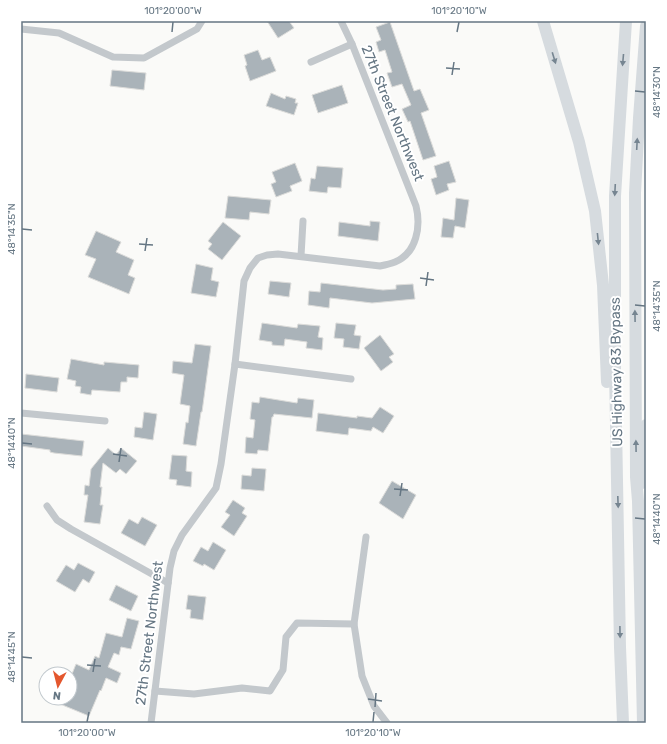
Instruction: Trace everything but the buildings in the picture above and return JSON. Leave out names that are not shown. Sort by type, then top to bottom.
[{"type":"highway","points":[[543,21],[579,142],[595,211],[603,285],[610,430],[617,472]]},
{"type":"highway","name":"US Highway 83 Bypass","points":[[623,723],[620,647],[615,369],[615,196],[626,21]]},
{"type":"highway","name":"US Highway 83 Bypass","points":[[643,723],[636,454],[634,192],[638,118],[646,26]]},
{"type":"highway","points":[[638,502],[645,466],[646,425]]},
{"type":"street","points":[[21,29],[59,33],[113,56],[144,58],[197,29],[202,21]]},
{"type":"street","name":"27th Street Northwest","points":[[151,723],[168,583],[174,551],[182,535],[216,488],[221,464],[235,364],[244,281],[250,268],[258,258],[278,254],[380,266],[396,262],[410,252],[419,230],[416,206],[352,44],[341,21]]},
{"type":"street","points":[[311,62],[352,44]]},
{"type":"street","points":[[301,256],[303,221]]},
{"type":"street","points":[[235,364],[351,379]]},
{"type":"street","points":[[21,412],[105,421]]},
{"type":"street","points":[[47,506],[57,520],[71,529],[168,583]]},
{"type":"street","points":[[366,537],[354,624],[362,676],[374,706],[387,723]]},
{"type":"street","points":[[155,691],[194,694],[242,688],[270,691],[283,670],[286,637],[297,623],[354,624]]}]
